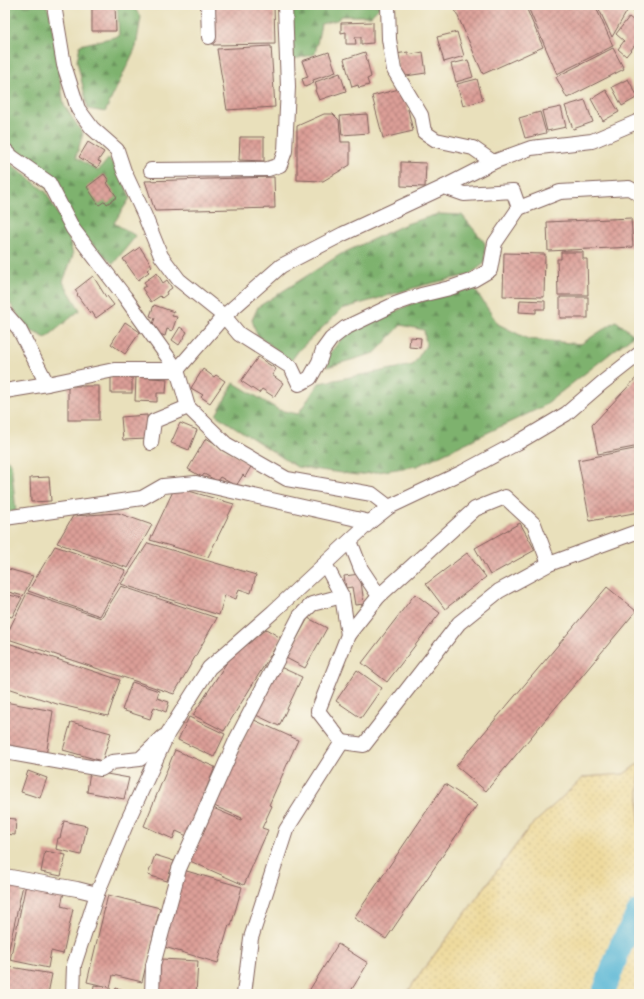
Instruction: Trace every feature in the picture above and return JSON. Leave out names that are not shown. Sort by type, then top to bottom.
[{"type":"street","points":[[54,5],[64,65],[78,109],[92,128],[117,150],[124,171],[161,256],[179,280],[224,316],[239,334],[291,367],[299,384],[310,378],[319,362],[323,350],[331,339],[345,328],[395,304],[465,283],[490,270],[495,243],[519,208],[560,192],[629,188],[639,194]]},
{"type":"street","points":[[208,5],[209,37]]},
{"type":"street","points":[[151,170],[268,169],[280,165],[285,151],[288,87],[285,5]]},
{"type":"street","points":[[388,5],[389,39],[394,70],[421,115],[424,132],[436,140],[472,148],[493,162]]},
{"type":"street","points":[[5,391],[114,370],[177,370],[224,316],[282,266],[343,234],[444,187],[493,162],[530,148],[592,141],[639,121]]},
{"type":"street","points":[[5,150],[12,157],[49,183],[73,229],[125,297],[177,370],[188,407],[226,444],[287,479],[372,494],[389,507]]},
{"type":"street","points":[[444,187],[464,194],[512,191],[519,208]]},
{"type":"street","points":[[5,314],[19,329],[47,384]]},
{"type":"street","points":[[73,994],[74,966],[97,894],[127,822],[168,733],[209,668],[273,612],[370,522],[389,507],[463,472],[517,443],[566,414],[639,354]]},
{"type":"street","points":[[151,442],[154,421],[188,407]]},
{"type":"street","points":[[5,518],[142,498],[163,486],[196,483],[370,522]]},
{"type":"street","points":[[549,564],[534,524],[505,497],[475,509],[379,596],[348,635],[318,711],[342,742],[364,745],[459,623],[499,591],[549,564],[639,531]]},
{"type":"street","points":[[350,541],[361,569],[379,596]]},
{"type":"street","points":[[325,564],[342,596],[348,635]]},
{"type":"street","points":[[152,994],[153,965],[179,869],[237,738],[300,616],[312,604],[342,596]]},
{"type":"street","points":[[5,752],[101,769],[112,762],[140,759],[168,733]]},
{"type":"street","points":[[244,994],[251,938],[286,830],[342,742]]},
{"type":"street","points":[[5,876],[97,894]]},
{"type":"green space","points":[[5,5],[46,5],[50,13],[64,105],[83,134],[76,157],[98,171],[109,158],[124,181],[130,198],[114,223],[136,236],[113,264],[84,237],[25,159],[5,143]]},
{"type":"green space","points":[[117,5],[132,5],[141,17],[136,47],[105,112],[88,109],[77,61],[80,45],[119,36]]},
{"type":"green space","points":[[289,5],[382,5],[371,16],[342,16],[337,20],[321,24],[315,54],[291,60]]},
{"type":"green space","points":[[5,159],[46,192],[67,231],[73,255],[63,282],[80,310],[46,338],[27,329],[5,296]]},
{"type":"green space","points":[[438,214],[462,215],[485,243],[485,263],[469,275],[424,285],[342,309],[299,350],[291,361],[257,335],[252,320],[258,307],[341,254],[406,224]]},
{"type":"green space","points":[[474,288],[498,324],[528,339],[581,344],[616,321],[634,335],[542,407],[417,466],[357,475],[297,467],[216,415],[234,383],[279,410],[298,414],[319,383],[413,365],[426,345],[424,330],[401,325],[375,353],[327,367],[328,355],[345,335],[411,304]]},
{"type":"green space","points":[[5,458],[11,463],[16,511],[5,513]]},
{"type":"sand","points":[[639,763],[639,994],[407,994],[412,985],[528,829],[584,777],[624,774]]},
{"type":"building","points":[[92,5],[115,5],[116,31],[92,31]]},
{"type":"building","points":[[212,5],[274,5],[275,44],[213,45]]},
{"type":"building","points":[[453,5],[525,5],[543,47],[483,74]]},
{"type":"building","points":[[527,5],[595,5],[613,46],[557,74]]},
{"type":"building","points":[[597,5],[639,5],[639,18],[630,6],[612,37]]},
{"type":"building","points":[[629,17],[639,25],[639,40],[626,56],[618,49],[624,41],[616,34]]},
{"type":"building","points":[[373,22],[373,43],[361,44],[361,37],[355,37],[356,44],[346,44],[346,32],[341,33],[341,23]]},
{"type":"building","points":[[457,32],[464,56],[444,62],[437,37]]},
{"type":"building","points":[[271,46],[275,107],[227,110],[217,49]]},
{"type":"building","points":[[613,48],[624,69],[567,98],[556,77]]},
{"type":"building","points":[[329,52],[336,72],[313,80],[314,83],[305,87],[302,79],[308,77],[302,61]]},
{"type":"building","points":[[365,52],[371,77],[367,79],[369,85],[359,88],[358,85],[352,87],[344,59]]},
{"type":"building","points":[[408,52],[408,55],[423,52],[426,73],[399,77],[396,54]]},
{"type":"building","points":[[468,60],[473,77],[456,82],[451,64]]},
{"type":"building","points":[[340,73],[346,91],[319,100],[315,90],[317,89],[315,82]]},
{"type":"building","points":[[477,79],[483,100],[463,106],[457,84]]},
{"type":"building","points":[[628,79],[638,97],[622,106],[612,87]]},
{"type":"building","points":[[403,88],[413,131],[383,138],[372,96]]},
{"type":"building","points":[[606,90],[619,112],[603,121],[591,99]]},
{"type":"building","points":[[585,100],[593,122],[573,129],[565,106]]},
{"type":"building","points":[[561,107],[566,127],[547,131],[542,111]]},
{"type":"building","points":[[540,112],[546,133],[525,138],[519,118]]},
{"type":"building","points":[[324,114],[333,114],[339,120],[341,142],[350,142],[350,165],[323,181],[297,180],[297,126]]},
{"type":"building","points":[[367,114],[369,133],[342,135],[340,116]]},
{"type":"building","points":[[240,137],[264,137],[264,161],[239,160]]},
{"type":"building","points":[[88,142],[104,152],[98,161],[101,162],[97,168],[79,157]]},
{"type":"building","points":[[401,162],[426,163],[425,187],[401,186]]},
{"type":"building","points":[[104,174],[109,181],[107,183],[117,197],[107,204],[105,201],[99,205],[87,187]]},
{"type":"building","points":[[274,177],[275,208],[155,211],[145,181]]},
{"type":"building","points":[[631,218],[633,247],[548,251],[547,222]]},
{"type":"building","points":[[140,247],[152,266],[147,270],[149,272],[138,280],[123,259]]},
{"type":"building","points":[[561,252],[583,252],[583,259],[587,259],[588,295],[558,295],[557,259],[561,259]]},
{"type":"building","points":[[504,253],[545,254],[544,297],[503,296]]},
{"type":"building","points":[[157,273],[163,283],[167,280],[172,288],[166,292],[167,294],[162,298],[160,296],[151,302],[142,288],[146,286],[144,282]]},
{"type":"building","points":[[93,276],[106,297],[107,296],[114,305],[96,318],[92,312],[90,313],[75,290]]},
{"type":"building","points":[[560,297],[588,297],[588,318],[560,318]]},
{"type":"building","points":[[520,300],[545,301],[545,309],[536,309],[536,313],[519,312]]},
{"type":"building","points":[[154,305],[174,312],[172,316],[177,317],[172,331],[167,329],[165,336],[154,332],[152,327],[155,318],[150,316]]},
{"type":"building","points":[[125,322],[140,332],[125,354],[111,344]]},
{"type":"building","points":[[180,327],[187,332],[179,345],[172,340]]},
{"type":"building","points":[[410,337],[421,338],[420,348],[409,347]]},
{"type":"building","points":[[258,357],[276,369],[272,375],[283,383],[274,397],[262,389],[259,393],[241,381]]},
{"type":"building","points":[[203,369],[214,377],[216,375],[225,381],[210,403],[201,397],[203,395],[191,388]]},
{"type":"building","points":[[639,375],[639,446],[598,454],[592,425]]},
{"type":"building","points":[[111,376],[132,376],[132,393],[111,393]]},
{"type":"building","points":[[136,377],[167,379],[166,393],[157,393],[157,402],[135,401]]},
{"type":"building","points":[[68,386],[99,386],[99,420],[68,420]]},
{"type":"building","points":[[147,415],[148,439],[123,440],[121,417]]},
{"type":"building","points":[[180,423],[197,430],[189,450],[171,443]]},
{"type":"building","points":[[206,438],[252,465],[245,477],[243,475],[236,486],[220,477],[217,481],[204,474],[202,477],[188,469]]},
{"type":"building","points":[[639,448],[639,512],[590,521],[578,460]]},
{"type":"building","points":[[49,477],[51,501],[31,502],[30,478]]},
{"type":"building","points":[[175,487],[234,504],[208,557],[150,540]]},
{"type":"building","points":[[118,513],[152,525],[128,568],[57,543],[73,516]]},
{"type":"building","points":[[520,523],[535,550],[490,575],[475,548]]},
{"type":"building","points":[[148,543],[256,575],[251,593],[239,589],[236,599],[225,595],[219,615],[121,584]]},
{"type":"building","points":[[55,546],[126,570],[100,616],[28,591]]},
{"type":"building","points":[[467,553],[486,577],[445,609],[426,584]]},
{"type":"building","points":[[5,568],[33,576],[23,596],[5,591]]},
{"type":"building","points":[[360,574],[364,604],[355,605],[352,587],[346,588],[344,576]]},
{"type":"building","points":[[121,586],[217,618],[174,694],[5,638],[27,593],[101,618]]},
{"type":"building","points":[[607,587],[636,611],[486,791],[456,766]]},
{"type":"building","points":[[5,594],[22,598],[12,617],[5,615]]},
{"type":"building","points":[[415,594],[440,613],[387,682],[362,663]]},
{"type":"building","points":[[308,618],[327,628],[305,668],[286,658]]},
{"type":"building","points":[[266,629],[281,638],[224,731],[193,715],[229,659]]},
{"type":"building","points":[[5,642],[120,680],[108,716],[57,704],[5,687]]},
{"type":"building","points":[[278,666],[302,677],[279,726],[256,715]]},
{"type":"building","points":[[357,670],[382,688],[361,718],[336,701]]},
{"type":"building","points":[[132,682],[159,691],[157,698],[169,702],[166,712],[154,707],[150,719],[122,710]]},
{"type":"building","points":[[5,702],[53,711],[46,756],[5,749]]},
{"type":"building","points":[[189,717],[225,734],[214,757],[178,740]]},
{"type":"building","points":[[252,719],[298,740],[269,805],[272,806],[262,828],[268,830],[244,885],[190,861],[213,808],[241,820],[242,818],[214,806]]},
{"type":"building","points":[[71,722],[111,733],[102,761],[63,750]]},
{"type":"building","points":[[175,750],[215,767],[187,836],[176,831],[173,839],[144,826]]},
{"type":"building","points":[[28,771],[47,778],[40,798],[21,792]]},
{"type":"building","points":[[90,771],[129,778],[124,799],[87,792]]},
{"type":"building","points":[[445,784],[477,805],[386,939],[354,918]]},
{"type":"building","points":[[5,818],[16,819],[15,835],[5,834]]},
{"type":"building","points":[[64,821],[87,826],[81,855],[56,849]]},
{"type":"building","points":[[45,851],[66,855],[61,876],[41,872]]},
{"type":"building","points":[[155,855],[174,861],[167,881],[148,875]]},
{"type":"building","points":[[183,870],[242,887],[231,926],[229,925],[218,963],[161,946]]},
{"type":"building","points":[[5,883],[23,885],[6,962],[5,962]]},
{"type":"building","points":[[26,884],[64,892],[61,906],[73,909],[63,954],[51,951],[48,968],[10,960]]},
{"type":"building","points":[[108,895],[160,908],[142,982],[113,975],[110,994],[93,994],[94,985],[109,987],[87,982]]},
{"type":"building","points":[[338,944],[368,963],[349,994],[307,994]]},
{"type":"building","points":[[161,959],[198,961],[196,994],[159,994]]},
{"type":"building","points":[[5,966],[52,974],[48,994],[5,994]]},
{"type":"building","points":[[116,988],[134,992],[134,994],[114,994]]},
{"type":"waterway","points":[[603,994],[621,945],[639,911]]}]
